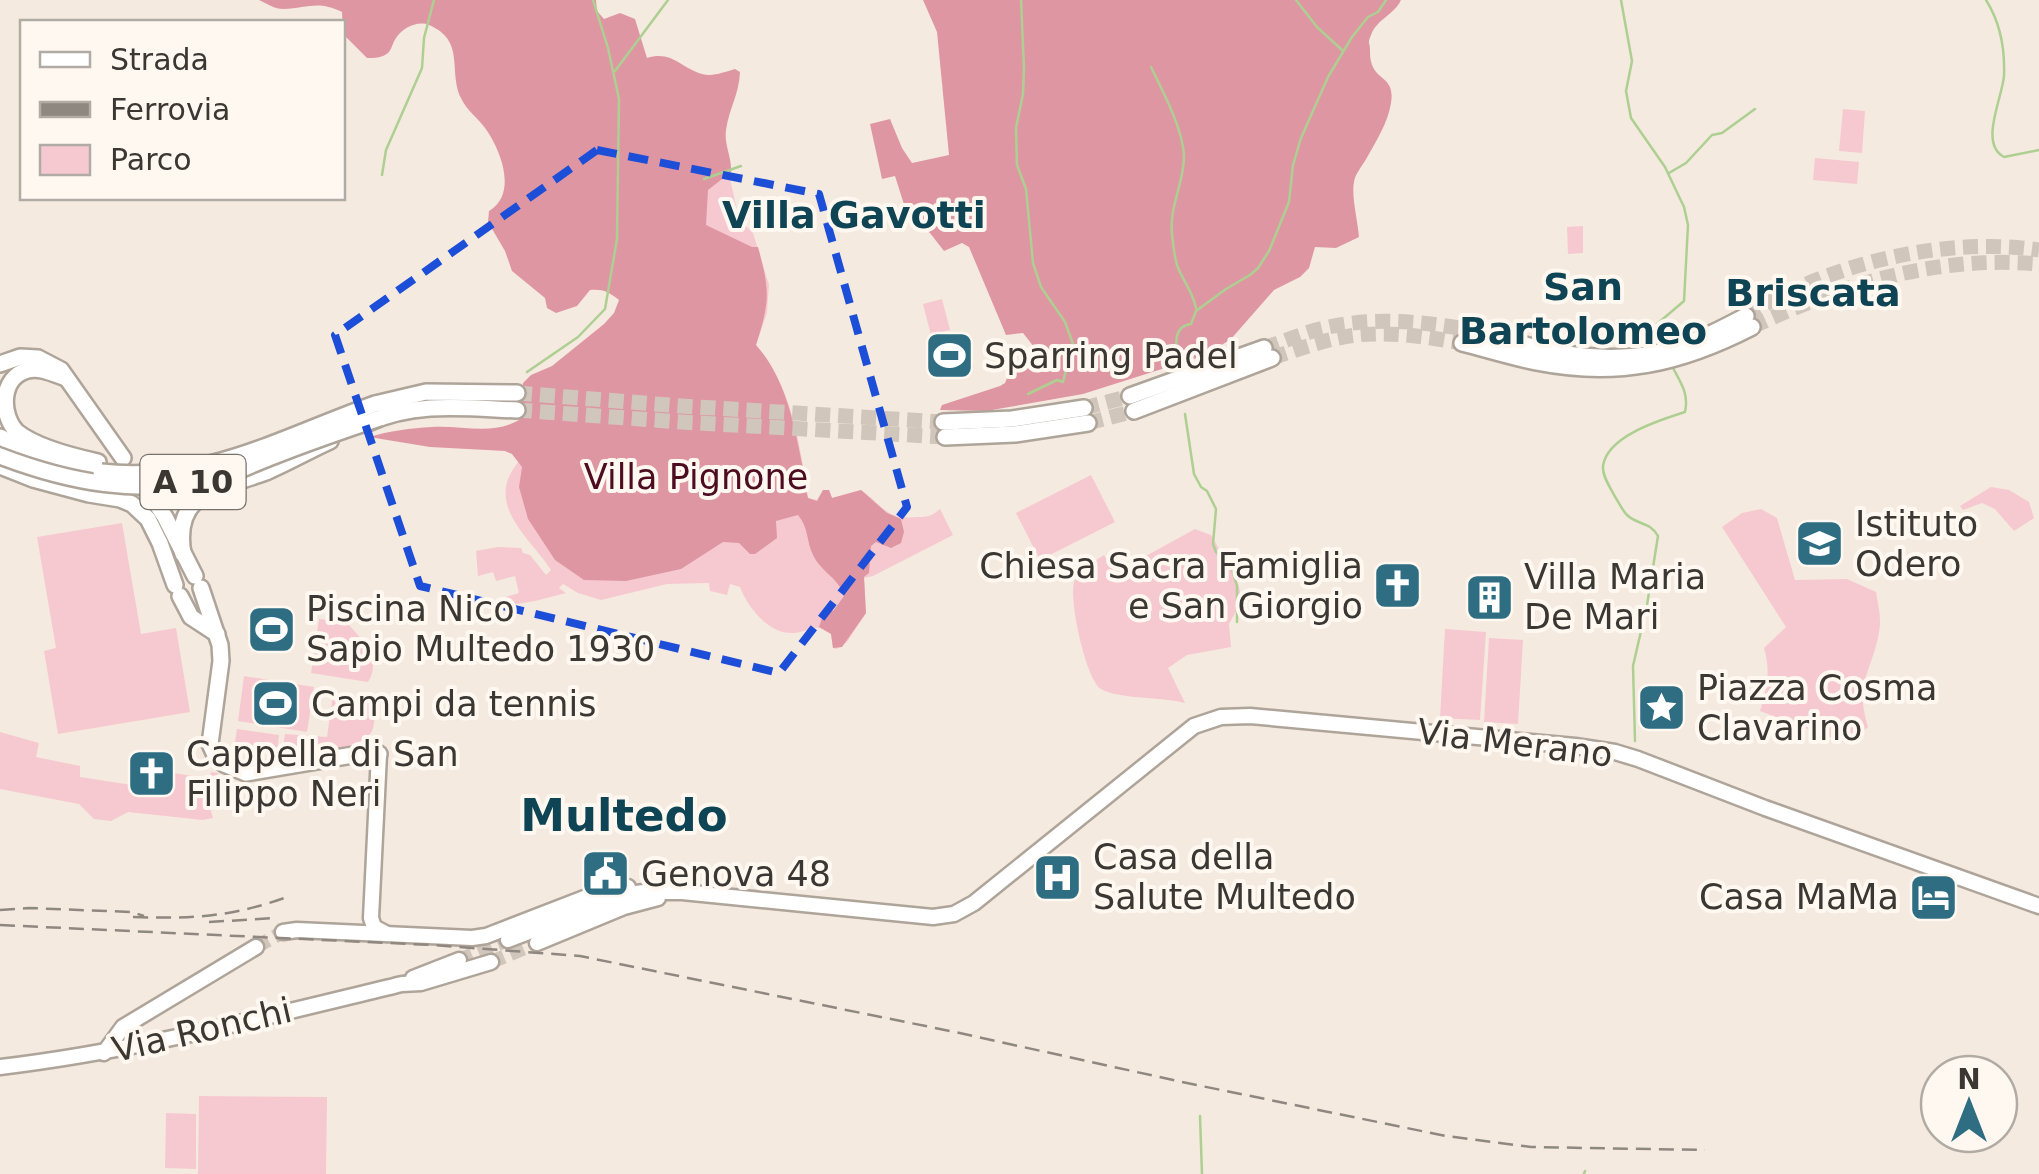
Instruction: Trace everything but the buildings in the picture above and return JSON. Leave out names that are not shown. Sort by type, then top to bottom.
[{"type":"highway","points":[[1466,336],[1574,357],[1630,356],[1673,349],[1749,322]]},
{"type":"highway","points":[[1132,403],[1268,353]]},
{"type":"highway","points":[[2,362],[38,358],[61,370],[123,458]]},
{"type":"highway","points":[[66,378],[43,370],[27,370],[12,378],[4,390],[2,406],[7,420],[16,432],[100,467]]},
{"type":"highway","name":"A 10","points":[[0,436],[38,455],[78,468],[100,467],[124,475],[156,474],[209,466],[426,392],[517,402]]},
{"type":"highway","points":[[184,554],[182,526],[189,506],[200,496],[265,472],[377,410]]},
{"type":"highway","name":"A 10","points":[[0,456],[100,485],[176,484],[216,478],[377,410]]},
{"type":"highway","points":[[944,430],[1014,434],[1086,415]]},
{"type":"highway","points":[[0,466],[33,479],[132,504],[148,519],[191,618],[217,634]]},
{"type":"highway","points":[[152,497],[198,582],[217,634],[221,660],[210,728],[214,755],[232,769],[246,772],[365,752],[379,754]]},
{"type":"highway","points":[[160,543],[165,517]]},
{"type":"main road","name":"Via Merano","points":[[580,906],[597,893],[630,886],[933,917],[954,914],[974,903],[1194,726],[1221,717],[1250,716],[1614,752],[2039,906]]},
{"type":"main road","points":[[379,754],[372,918],[374,927],[390,935]]},
{"type":"main road","points":[[537,943],[672,892]]},
{"type":"main road","points":[[553,936],[584,917],[580,906]]},
{"type":"main road","points":[[283,932],[486,936],[580,906]]},
{"type":"main road","points":[[508,940],[580,906]]},
{"type":"main road","points":[[347,932],[368,927],[372,918]]},
{"type":"main road","points":[[104,1053],[123,1027],[256,947]]},
{"type":"main road","name":"Via Ronchi","points":[[402,984],[459,960]]},
{"type":"main road","name":"Via Ronchi","points":[[0,1067],[136,1047],[402,984],[421,984],[491,962]]},
{"type":"main road","points":[[123,1027],[122,1038],[136,1047]]},
{"type":"highlighted area","points":[[597,150],[819,194],[907,507],[779,673],[420,586],[335,335]]},
{"type":"green space","points":[[259,0],[596,0],[597,11],[604,19],[620,13],[635,19],[647,58],[670,58],[706,75],[735,69],[740,72],[726,130],[731,172],[708,190],[706,225],[758,247],[767,296],[756,345],[782,387],[803,468],[785,475],[786,491],[806,490],[808,498],[817,501],[823,490],[829,490],[832,498],[861,490],[887,513],[901,519],[904,532],[901,543],[891,548],[876,542],[871,546],[869,573],[864,577],[866,613],[842,647],[833,648],[831,634],[819,627],[823,615],[834,610],[844,596],[813,555],[798,515],[776,521],[777,538],[755,554],[739,543],[723,542],[681,569],[626,581],[584,580],[555,560],[528,519],[519,487],[522,467],[512,454],[369,437],[424,427],[498,428],[519,420],[523,383],[552,366],[604,324],[619,300],[606,292],[590,290],[577,306],[556,313],[547,308],[545,298],[512,271],[488,222],[489,211],[503,194],[501,159],[485,128],[461,98],[452,48],[440,32],[425,24],[411,26],[399,34],[387,54],[367,58],[345,36],[342,12],[319,6],[271,6]]},
{"type":"green space","points":[[923,0],[1401,0],[1377,25],[1369,40],[1371,61],[1390,86],[1391,103],[1381,133],[1355,179],[1353,194],[1359,237],[1336,248],[1315,247],[1309,268],[1300,277],[1274,290],[1231,339],[1206,355],[1083,394],[986,411],[940,410],[942,405],[1005,383],[1011,368],[1034,352],[1034,347],[1023,333],[1006,335],[969,247],[962,243],[944,251],[930,233],[908,217],[895,176],[882,179],[870,124],[890,119],[912,163],[949,155],[937,32]]},
{"type":"green space","points":[[1843,109],[1865,111],[1862,153],[1839,151]]},
{"type":"green space","name":"Villa Pignone","points":[[725,156],[739,219],[753,233],[769,285],[767,313],[756,345],[786,397],[798,437],[808,498],[817,500],[823,490],[829,490],[832,498],[861,490],[898,516],[927,516],[940,509],[953,535],[864,578],[866,613],[847,642],[837,649],[833,648],[831,634],[820,628],[793,633],[776,629],[754,611],[740,587],[730,584],[727,595],[710,591],[709,583],[667,584],[601,600],[563,584],[559,588],[566,593],[504,606],[502,598],[519,593],[515,576],[496,581],[493,572],[478,576],[476,551],[498,547],[521,548],[546,575],[551,570],[509,511],[506,485],[673,242]]},
{"type":"green space","points":[[1815,158],[1859,162],[1857,184],[1813,180]]},
{"type":"green space","points":[[1583,226],[1583,253],[1568,254],[1567,227]]},
{"type":"green space","points":[[942,299],[950,330],[931,335],[923,304]]},
{"type":"green space","name":"Sparring Padel","points":[[963,336],[974,367],[931,376],[926,345]]},
{"type":"green space","points":[[1091,475],[1115,522],[1040,560],[1016,513]]},
{"type":"green space","points":[[1991,487],[2009,490],[2029,502],[2034,518],[2014,531],[1995,509],[1982,503],[1963,510],[1960,506]]},
{"type":"green space","points":[[1761,509],[1777,518],[1795,580],[1847,579],[1876,592],[1880,627],[1863,688],[1868,727],[1849,744],[1760,711],[1767,679],[1764,648],[1786,627],[1722,527],[1742,513]]},
{"type":"green space","points":[[122,523],[141,634],[176,628],[190,712],[58,734],[44,651],[56,648],[37,537]]},
{"type":"green space","points":[[1195,529],[1211,535],[1240,591],[1240,604],[1229,624],[1231,647],[1187,655],[1168,668],[1185,703],[1118,695],[1101,689],[1089,670],[1079,637],[1075,579],[1104,555],[1115,573]]},
{"type":"green space","points":[[319,619],[346,622],[364,642],[373,666],[368,682],[311,673]]},
{"type":"green space","points":[[1445,629],[1486,632],[1480,720],[1440,718]]},
{"type":"green space","points":[[1489,638],[1523,640],[1518,724],[1484,722]]},
{"type":"green space","name":"Campi da tennis","points":[[244,676],[314,687],[307,732],[238,721]]},
{"type":"green space","points":[[333,694],[375,699],[372,731],[357,743],[332,750],[282,754],[285,734],[327,737]]},
{"type":"green space","points":[[237,729],[279,735],[277,754],[234,748]]},
{"type":"green space","points":[[0,732],[39,743],[36,757],[80,766],[80,777],[132,785],[133,778],[166,781],[168,772],[210,779],[211,772],[218,773],[213,818],[128,812],[111,821],[94,819],[79,804],[0,789]]},
{"type":"green space","points":[[199,1096],[327,1097],[326,1174],[198,1174]]},
{"type":"green space","points":[[166,1113],[196,1114],[196,1169],[165,1168]]},
{"type":"waterway","points":[[382,175],[386,150],[422,68],[424,38],[434,0]]},
{"type":"waterway","points":[[527,372],[578,337],[605,309],[617,239],[619,99],[593,0]]},
{"type":"waterway","points":[[615,71],[668,0]]},
{"type":"waterway","points":[[1021,0],[1024,68],[1016,128],[1017,165],[1026,189],[1033,263],[1041,287],[1065,322],[1073,344],[1063,382],[1057,380],[1028,394]]},
{"type":"waterway","points":[[1296,0],[1342,50]]},
{"type":"waterway","points":[[1178,361],[1177,338],[1181,329],[1191,324],[1196,311],[1258,268],[1269,251],[1289,202],[1301,138],[1328,77],[1352,37],[1386,0]]},
{"type":"waterway","points":[[1621,0],[1632,61],[1626,91],[1631,118],[1665,167],[1688,225],[1684,301],[1657,324],[1660,343]]},
{"type":"waterway","points":[[1986,0],[1998,27],[2004,66],[1993,142],[2004,157],[2039,150]]},
{"type":"waterway","points":[[1151,67],[1183,145],[1172,234],[1177,265],[1196,308]]},
{"type":"waterway","points":[[1669,173],[1686,163],[1712,135],[1722,133],[1755,109]]},
{"type":"waterway","points":[[704,179],[741,166]]},
{"type":"waterway","points":[[1635,741],[1633,666],[1658,536],[1652,528],[1625,513],[1603,466],[1607,455],[1624,438],[1685,412],[1685,394],[1673,368]]},
{"type":"waterway","points":[[1185,414],[1194,474],[1216,509],[1213,544],[1231,566],[1237,586],[1237,622]]},
{"type":"waterway","points":[[1200,1116],[1202,1174]]},
{"type":"tunnel","points":[[1746,316],[1812,282],[1887,258],[1965,247],[2039,250]]},
{"type":"tunnel","points":[[1752,327],[1821,298],[1891,276],[1964,264],[2039,264]]},
{"type":"tunnel","points":[[1264,348],[1316,330],[1374,321],[1471,330]]},
{"type":"tunnel","points":[[1272,358],[1348,336],[1407,335],[1462,343]]},
{"type":"tunnel","points":[[517,393],[943,422]]},
{"type":"tunnel","points":[[1084,408],[1130,396]]},
{"type":"tunnel","points":[[517,410],[945,437]]},
{"type":"tunnel","points":[[1088,423],[1134,411]]},
{"type":"tunnel","points":[[256,947],[283,932]]},
{"type":"tunnel","points":[[459,960],[508,940]]},
{"type":"tunnel","points":[[491,962],[537,943]]},
{"type":"railway","points":[[133,917],[212,915],[290,896]]},
{"type":"railway","points":[[0,910],[132,912],[144,916]]},
{"type":"railway","points":[[209,922],[276,918]]},
{"type":"railway","points":[[0,925],[432,945],[580,956],[1446,1136],[1531,1147],[1705,1150]]},
{"type":"place","name":"Sparring Padel","points":[[949,356]]},
{"type":"place","name":"Istituto Odero","points":[[1820,544]]},
{"type":"place","name":"Chiesa Sacra Famiglia e San Giorgio","points":[[1398,586]]},
{"type":"place","name":"Villa Maria De Mari","points":[[1489,597]]},
{"type":"place","name":"Piscina Nico Sapio Multedo 1930","points":[[271,629]]},
{"type":"place","name":"Campi da tennis","points":[[276,704]]},
{"type":"place","name":"Piazza Cosma Clavarino","points":[[1662,708]]},
{"type":"place","name":"Cappella di San Filippo Neri","points":[[151,774]]},
{"type":"place","name":"Genova 48","points":[[606,874]]},
{"type":"place","name":"Casa della Salute Multedo","points":[[1058,877]]},
{"type":"place","name":"Casa MaMa","points":[[1934,897]]},
{"type":"district","name":"Villa Gavotti","points":[[854,215]]},
{"type":"district","name":"Briscata","points":[[1813,293]]},
{"type":"district","name":"San Bartolomeo","points":[[1583,308]]},
{"type":"district","name":"Multedo","points":[[624,815]]}]
